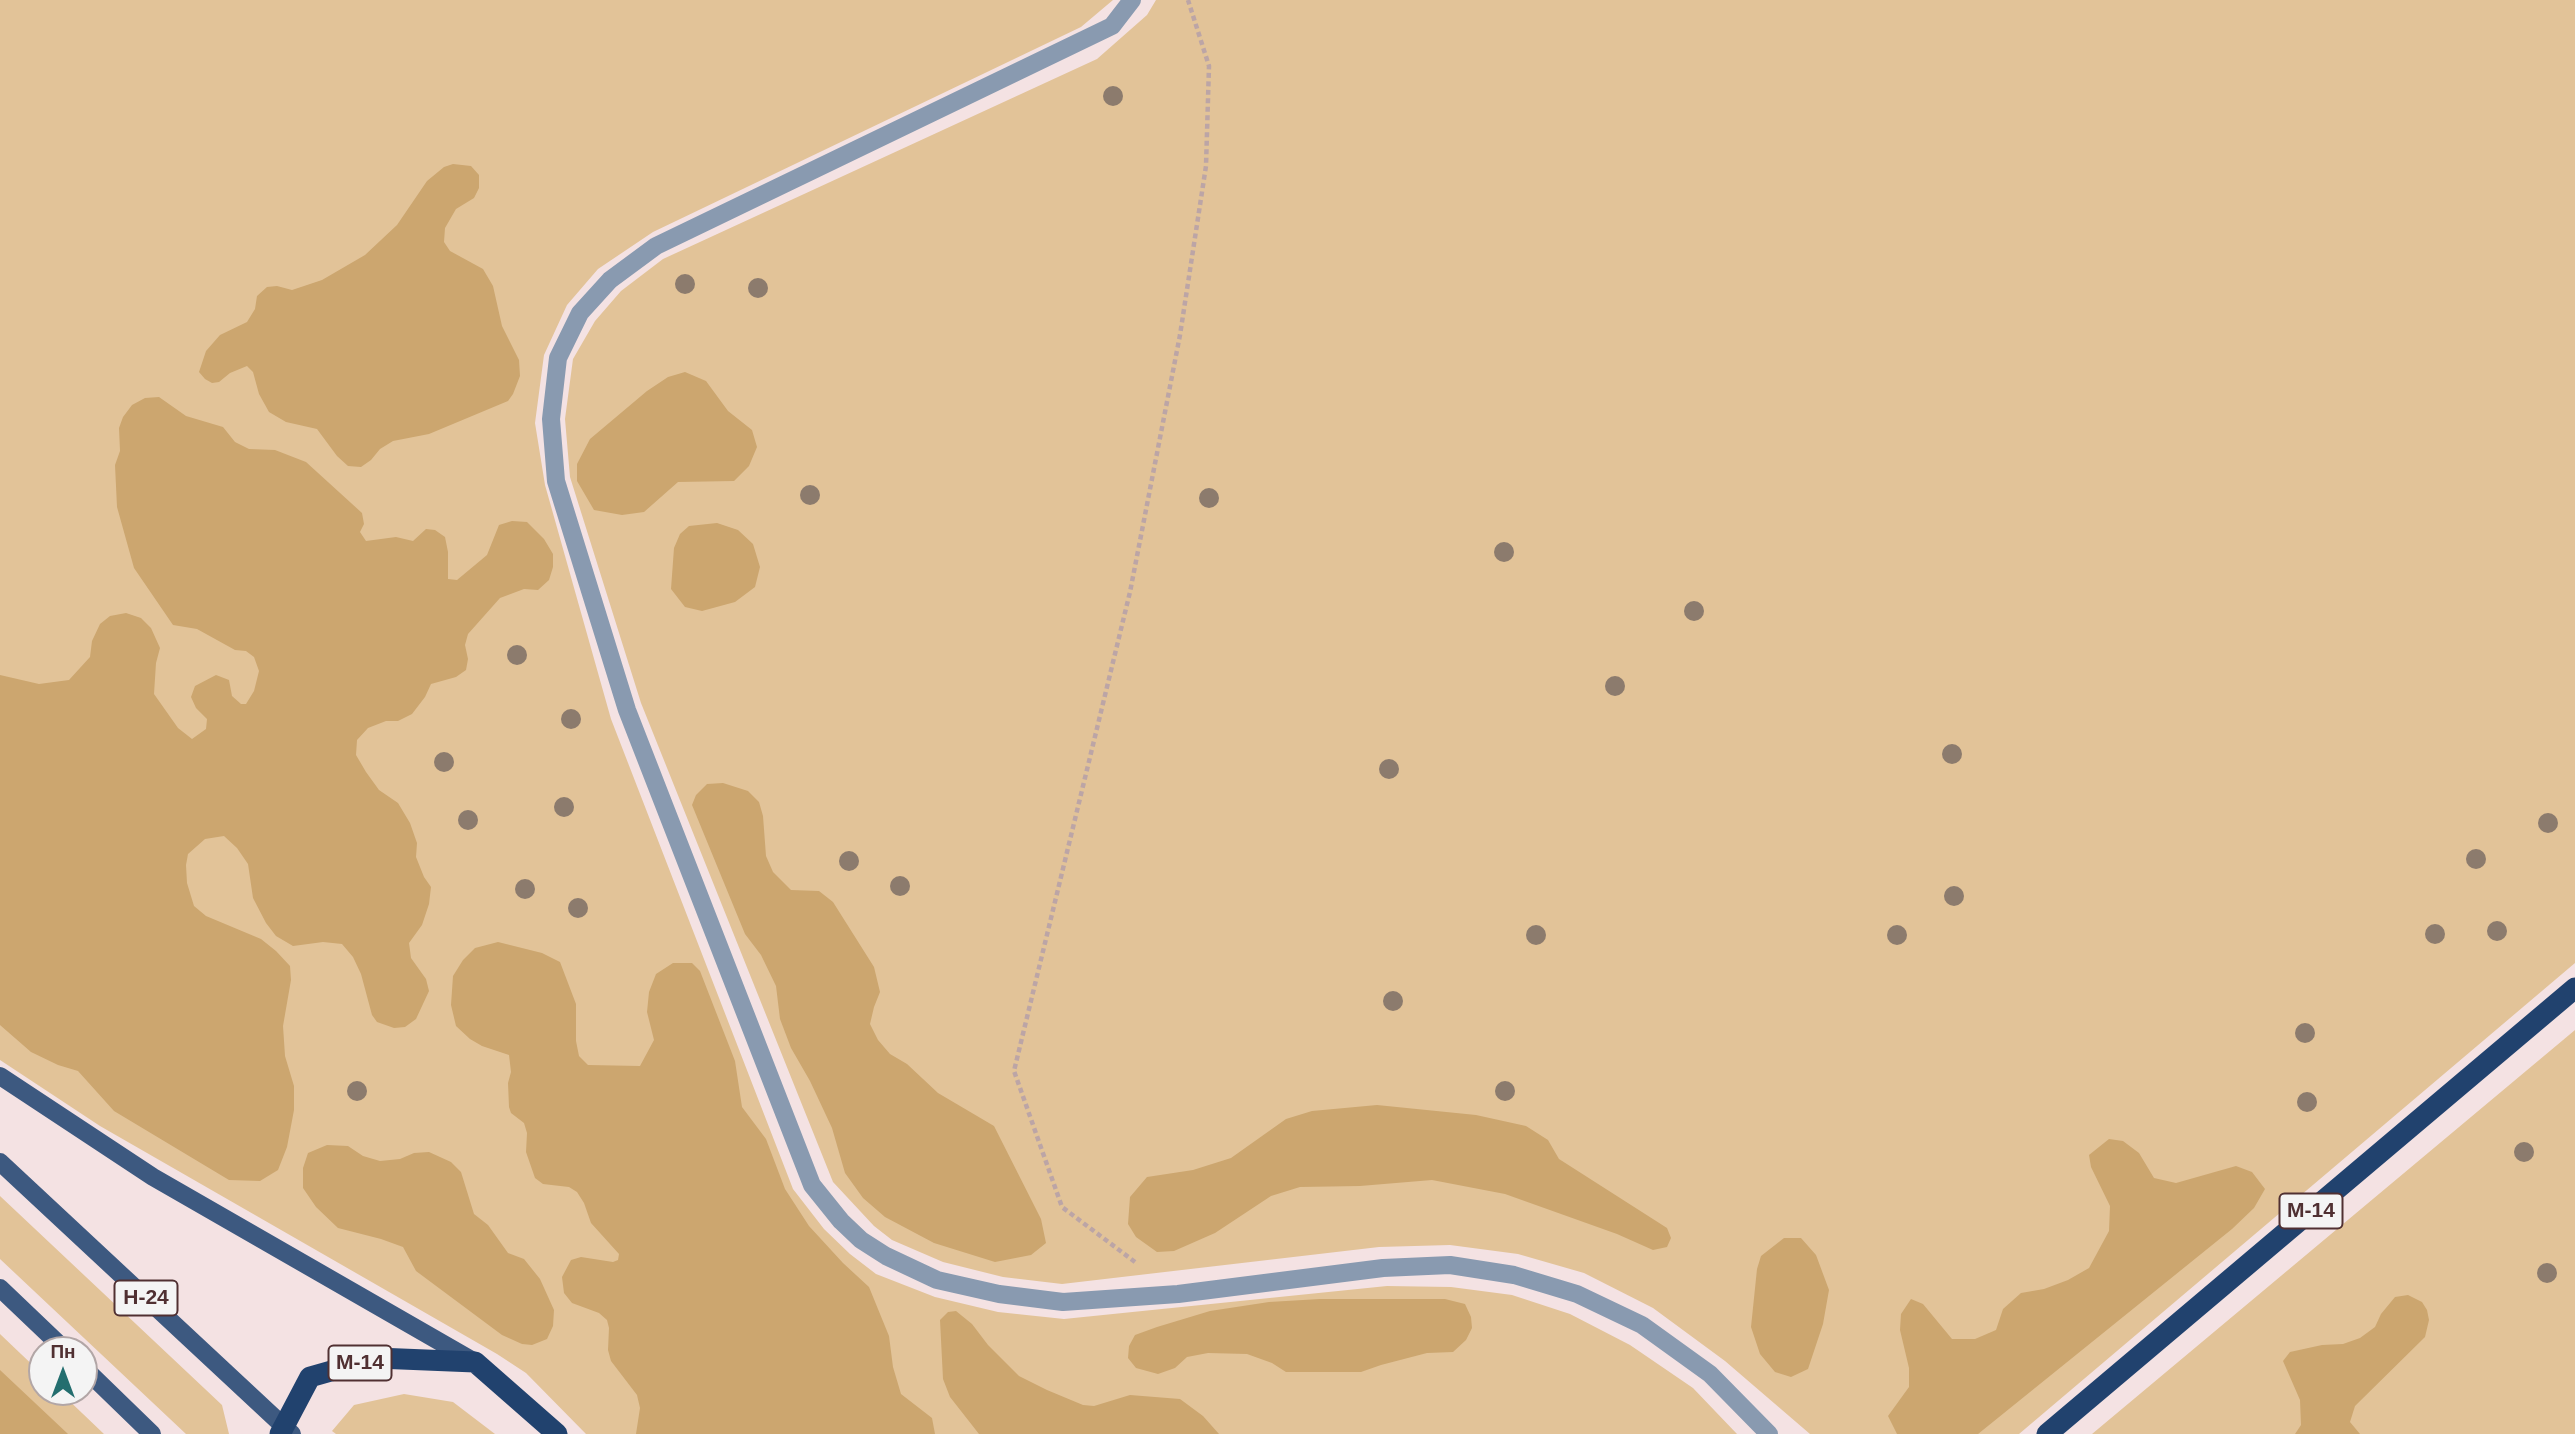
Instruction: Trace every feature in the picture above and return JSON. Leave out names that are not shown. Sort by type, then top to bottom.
[{"type":"highway","name":"М-14","points":[[2048,1434],[2575,988]]},
{"type":"highway","name":"М-14","points":[[285,1431],[310,1377],[377,1358],[475,1362]]},
{"type":"highway","points":[[475,1362],[557,1434]]},
{"type":"main road","points":[[0,1076],[153,1177],[475,1362]]},
{"type":"main road","name":"Н-24","points":[[0,1162],[285,1431]]},
{"type":"main road","points":[[0,1288],[50,1336]]},
{"type":"main road","points":[[98,1382],[152,1434]]},
{"type":"lane","points":[[1132,0],[1112,26],[656,246],[610,279],[580,313],[558,358],[551,419],[556,481],[627,710],[812,1185],[841,1221],[861,1240],[886,1256],[937,1280],[999,1294],[1063,1302],[1178,1294],[1382,1268],[1450,1265],[1514,1275],[1577,1294],[1642,1325],[1710,1374],[1769,1434]]},
{"type":"path","points":[[1178,1294],[1062,1207],[1014,1070],[1130,592],[1180,335],[1206,166],[1209,66],[1188,0]]},
{"type":"shaded area","points":[[0,0],[1113,0],[1081,27],[653,232],[598,269],[567,305],[544,355],[535,423],[545,485],[611,719],[793,1189],[824,1229],[876,1274],[935,1297],[998,1312],[1064,1319],[1387,1286],[1451,1287],[1512,1295],[1570,1314],[1630,1345],[1693,1388],[1737,1434],[586,1434],[526,1373],[497,1354],[100,1126],[0,1060]]},
{"type":"shaded area","points":[[1156,0],[2575,0],[2575,963],[2019,1434],[1810,1434],[1725,1361],[1653,1308],[1584,1273],[1518,1254],[1450,1245],[1379,1247],[1062,1284],[1003,1277],[943,1262],[892,1240],[874,1226],[833,1182],[641,703],[570,477],[565,419],[573,359],[595,321],[621,291],[663,259],[1097,59],[1147,15]]},
{"type":"shaded area","points":[[453,164],[471,166],[479,175],[479,188],[474,198],[456,209],[445,228],[444,242],[450,251],[483,269],[493,286],[502,326],[519,360],[520,376],[508,401],[429,434],[393,441],[361,467],[348,466],[317,429],[286,422],[269,412],[259,394],[253,372],[247,366],[230,373],[219,382],[212,383],[199,372],[206,351],[220,335],[247,322],[255,309],[257,296],[267,287],[277,286],[292,290],[322,280],[365,255],[397,225],[427,181],[444,167]]},
{"type":"shaded area","points":[[685,372],[706,381],[728,411],[752,430],[757,447],[749,466],[734,481],[678,482],[644,512],[622,515],[594,510],[577,481],[577,464],[590,439],[647,391],[668,377]]},
{"type":"shaded area","points":[[159,397],[186,416],[223,427],[235,442],[249,449],[275,450],[306,462],[362,513],[364,524],[360,532],[366,541],[396,537],[413,541],[426,529],[435,530],[445,537],[448,579],[457,580],[487,555],[499,525],[512,521],[527,522],[544,539],[553,554],[549,580],[538,590],[524,589],[500,598],[468,634],[465,645],[468,659],[466,670],[456,677],[431,684],[412,714],[398,721],[386,721],[368,728],[357,740],[356,755],[366,772],[379,790],[398,803],[410,823],[417,843],[416,857],[431,887],[422,925],[409,943],[411,958],[426,979],[429,991],[416,1019],[405,1027],[394,1028],[377,1022],[372,1015],[361,974],[353,957],[342,944],[323,942],[293,946],[276,936],[253,898],[248,864],[224,836],[205,839],[188,854],[187,883],[194,906],[206,916],[261,939],[290,966],[291,980],[283,1026],[285,1056],[294,1086],[294,1110],[287,1147],[278,1170],[260,1181],[229,1180],[114,1111],[78,1071],[31,1052],[0,1025],[0,675],[39,684],[69,680],[90,657],[92,641],[100,624],[110,616],[126,613],[141,618],[151,628],[160,648],[154,694],[178,728],[192,739],[206,729],[207,719],[196,708],[191,697],[195,686],[216,675],[229,680],[232,696],[241,704],[246,704],[254,691],[259,671],[254,657],[197,629],[173,625],[134,568],[117,507],[115,465],[120,451],[119,428],[132,405],[145,398]]},
{"type":"shaded area","points":[[717,523],[738,530],[753,544],[760,567],[755,587],[735,602],[702,611],[685,607],[671,589],[674,548],[680,534],[689,526]]},
{"type":"shaded area","points":[[723,783],[748,791],[759,802],[763,816],[766,856],[773,872],[791,890],[819,891],[833,902],[874,967],[880,992],[870,1024],[878,1040],[890,1054],[907,1064],[938,1093],[994,1126],[1041,1219],[1046,1243],[1031,1255],[995,1262],[934,1243],[885,1217],[863,1198],[845,1173],[832,1128],[791,1048],[780,1019],[776,986],[761,955],[745,934],[692,805],[696,795],[707,784]]},
{"type":"shaded area","points":[[498,942],[542,953],[560,962],[576,1004],[576,1041],[579,1056],[588,1065],[640,1066],[654,1040],[647,1012],[649,992],[656,974],[673,963],[692,963],[700,971],[735,1061],[742,1107],[766,1139],[785,1189],[809,1226],[869,1287],[889,1336],[893,1367],[901,1394],[932,1418],[935,1434],[636,1434],[640,1408],[637,1395],[611,1361],[607,1320],[599,1313],[572,1303],[564,1293],[562,1277],[571,1260],[581,1257],[613,1262],[618,1260],[619,1254],[591,1223],[577,1192],[569,1187],[543,1184],[535,1178],[526,1152],[527,1133],[524,1123],[511,1113],[509,1107],[509,1055],[482,1046],[456,1026],[451,1005],[453,976],[475,948]]},
{"type":"shaded area","points":[[2575,1030],[2575,1434],[2092,1434]]},
{"type":"shaded area","points":[[1377,1105],[1476,1115],[1526,1126],[1548,1140],[1559,1159],[1667,1228],[1671,1238],[1667,1247],[1653,1250],[1617,1234],[1505,1194],[1432,1180],[1360,1186],[1300,1187],[1271,1196],[1215,1233],[1174,1251],[1157,1252],[1136,1237],[1128,1224],[1130,1197],[1147,1177],[1193,1170],[1231,1158],[1286,1119],[1312,1111]]},
{"type":"shaded area","points":[[2109,1139],[2123,1141],[2139,1153],[2154,1178],[2176,1183],[2236,1166],[2252,1172],[2265,1189],[2254,1208],[2232,1229],[1978,1434],[1897,1434],[1888,1416],[1909,1387],[1909,1368],[1900,1330],[1901,1314],[1911,1299],[1923,1304],[1952,1339],[1975,1339],[1996,1330],[2003,1309],[2021,1293],[2044,1289],[2089,1268],[2109,1231],[2110,1206],[2091,1167],[2089,1155]]},
{"type":"shaded area","points":[[327,1145],[348,1146],[363,1156],[380,1161],[429,1152],[451,1162],[461,1172],[474,1214],[488,1225],[508,1253],[524,1259],[540,1279],[554,1310],[553,1326],[547,1339],[532,1345],[522,1344],[502,1335],[416,1271],[403,1247],[338,1228],[316,1207],[303,1188],[303,1168],[308,1153]]},
{"type":"shaded area","points":[[0,1196],[222,1405],[229,1434],[186,1434],[98,1351],[98,1336],[82,1336],[0,1259]]},
{"type":"shaded area","points":[[1784,1238],[1801,1238],[1816,1255],[1829,1290],[1823,1324],[1808,1369],[1791,1377],[1775,1372],[1760,1354],[1751,1327],[1757,1269],[1761,1256]]},
{"type":"shaded area","points":[[2408,1295],[2422,1302],[2427,1310],[2429,1320],[2425,1337],[2355,1406],[2350,1422],[2360,1434],[2295,1434],[2301,1425],[2300,1400],[2283,1361],[2290,1352],[2322,1345],[2343,1344],[2360,1338],[2375,1327],[2381,1314],[2395,1297]]},
{"type":"shaded area","points":[[1320,1299],[1445,1299],[1465,1304],[1471,1317],[1472,1328],[1466,1340],[1453,1352],[1427,1353],[1361,1372],[1286,1372],[1272,1363],[1247,1354],[1208,1353],[1187,1357],[1175,1368],[1158,1374],[1136,1368],[1128,1358],[1129,1346],[1135,1335],[1157,1327],[1210,1311],[1269,1302]]},
{"type":"shaded area","points":[[956,1311],[972,1324],[988,1345],[1019,1376],[1047,1390],[1083,1405],[1094,1406],[1130,1395],[1180,1399],[1203,1416],[1219,1434],[979,1434],[950,1397],[943,1379],[940,1320],[948,1312]]},
{"type":"shaded area","points":[[0,1334],[28,1361],[28,1406],[75,1406],[104,1434],[0,1434]]},
{"type":"shaded area","points":[[0,1370],[28,1396],[28,1406],[38,1406],[68,1434],[0,1434]]},
{"type":"shaded area","points":[[404,1394],[453,1402],[495,1434],[336,1434],[332,1431],[354,1405]]}]
